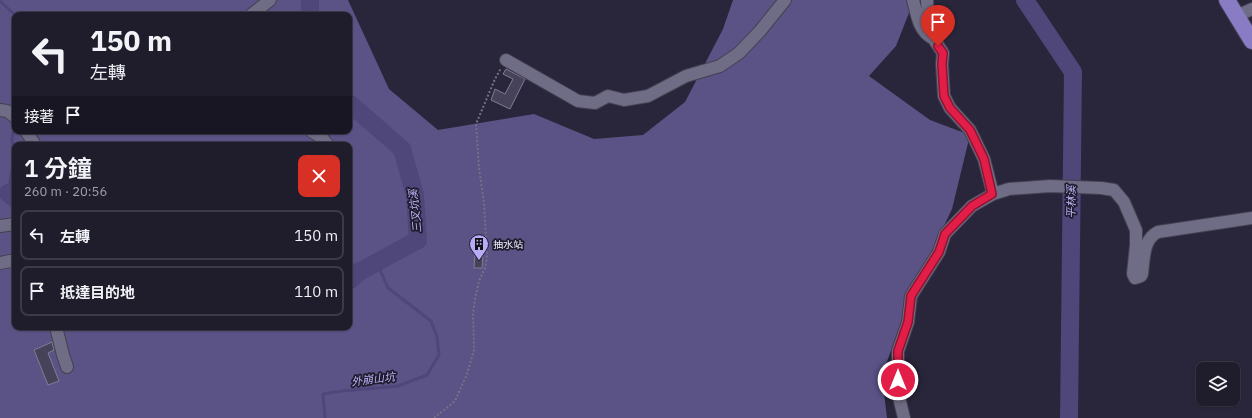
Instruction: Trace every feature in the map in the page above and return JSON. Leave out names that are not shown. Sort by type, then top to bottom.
[{"type":"main road","points":[[1227,0],[1252,41]]},
{"type":"street","points":[[255,12],[270,0]]},
{"type":"street","points":[[506,60],[578,101],[595,103],[608,96],[624,100],[648,96],[686,76],[720,66],[739,53],[760,31],[785,0]]},
{"type":"street","points":[[913,0],[918,21],[924,34],[933,38]]},
{"type":"street","points":[[927,0],[928,18],[933,38],[943,53],[942,64],[944,96],[950,108],[970,130],[984,159],[992,194]]},
{"type":"street","points":[[1237,16],[1252,10]]},
{"type":"street","points":[[0,110],[7,111],[12,115]]},
{"type":"street","points":[[315,134],[325,142]]},
{"type":"street","points":[[904,418],[898,393],[898,351],[908,322],[911,296],[939,252],[945,234],[972,206],[992,194],[1009,189],[1050,186],[1114,190],[1124,202],[1136,230],[1133,274],[1135,278],[1141,276],[1142,274],[1148,240],[1152,235],[1158,232],[1252,218]]},
{"type":"street","points":[[0,226],[12,224]]},
{"type":"street","points":[[0,263],[12,261]]},
{"type":"street","points":[[57,330],[67,367]]},
{"type":"path","points":[[434,418],[455,401],[467,374],[474,350],[473,314],[475,299],[479,281],[485,268],[487,258],[484,204],[479,168],[476,124],[495,79],[506,60]]},
{"type":"shaded area","points":[[0,0],[348,0],[389,89],[438,130],[534,114],[594,139],[643,135],[685,102],[723,29],[733,0],[914,0],[896,46],[869,76],[930,120],[970,135],[952,209],[908,302],[882,376],[887,418],[0,418]]},
{"type":"building","points":[[506,69],[525,79],[510,109],[491,100],[495,89],[505,94],[513,79],[503,74]]},
{"type":"building","name":"抽水站","points":[[475,254],[483,255],[482,268],[474,268]]},
{"type":"building","points":[[52,342],[54,350],[48,353],[59,381],[48,385],[34,350]]},
{"type":"waterway","name":"三叉坑溪","points":[[310,0],[310,12]]},
{"type":"waterway","name":"平林溪","points":[[1025,0],[1073,72],[1069,418]]},
{"type":"waterway","points":[[0,1],[12,12]]},
{"type":"waterway","name":"三叉坑溪","points":[[352,106],[402,149],[415,195],[418,240],[359,272],[352,278]]},
{"type":"waterway","points":[[12,142],[13,134]]},
{"type":"waterway","points":[[0,195],[8,193],[12,170]]},
{"type":"waterway","name":"三叉坑溪","points":[[8,193],[12,196]]},
{"type":"waterway","name":"外崩山坑","points":[[325,418],[323,394],[398,386],[427,375],[439,355],[437,337],[431,321],[388,288],[377,263]]},
{"type":"place","name":"抽水站","points":[[479,261]]},
{"type":"route","points":[[898,380],[898,351],[908,322],[911,296],[939,252],[945,234],[972,206],[992,194],[984,159],[970,130],[950,108],[944,96],[942,64],[943,53],[938,46]]}]
